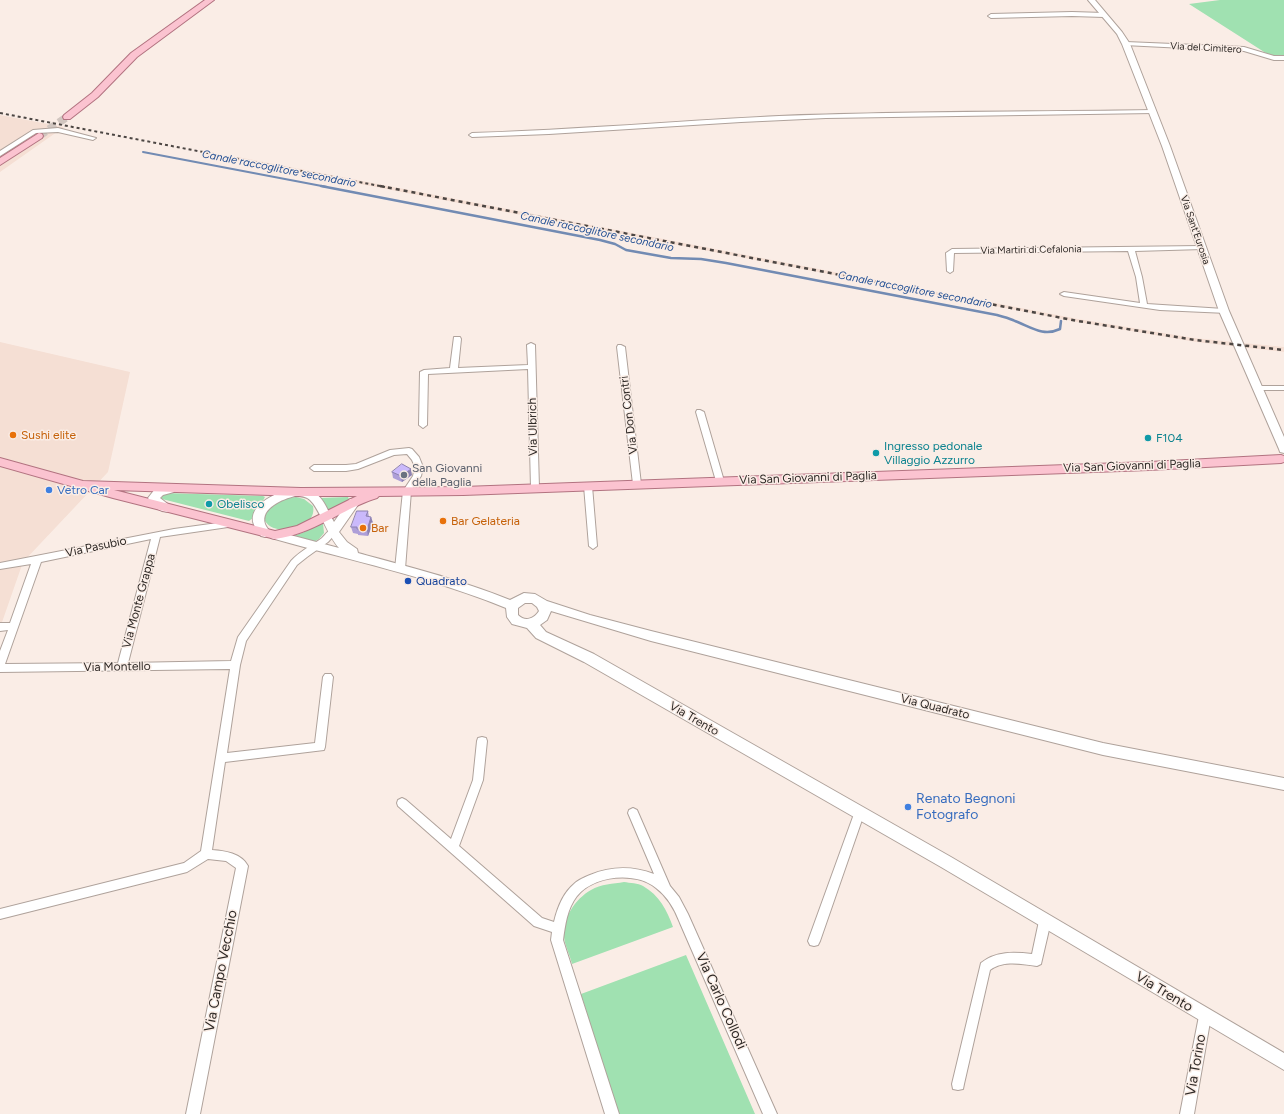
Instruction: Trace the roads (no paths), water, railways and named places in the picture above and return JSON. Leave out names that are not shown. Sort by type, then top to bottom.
[{"type":"main road","points":[[68,118],[95,95],[134,56],[210,0]]},
{"type":"main road","points":[[0,162],[39,136]]},
{"type":"main road","name":"Via San Giovanni di Paglia","points":[[84,485],[301,492],[388,492],[1149,466],[1283,455]]},
{"type":"main road","points":[[0,462],[113,494],[270,534],[289,534],[301,531],[365,497],[388,492]]},
{"type":"street","name":"Via Sant'Eurosia","points":[[1091,0],[1120,33],[1126,44],[1166,146],[1224,311],[1258,388],[1283,455]]},
{"type":"street","points":[[991,16],[1072,14],[1104,15]]},
{"type":"street","name":"Via del Cimitero","points":[[1126,44],[1244,49],[1274,58],[1284,58]]},
{"type":"street","points":[[472,135],[574,132],[629,126],[781,118],[1152,112]]},
{"type":"street","points":[[0,154],[35,131],[58,130],[93,138]]},
{"type":"street","name":"Via Martiri di Cefalonia","points":[[950,271],[949,253],[952,251],[1201,248]]},
{"type":"street","points":[[1131,249],[1144,306]]},
{"type":"street","points":[[1064,294],[1144,306],[1224,311]]},
{"type":"street","points":[[454,371],[457,340]]},
{"type":"street","name":"Via Ulbrich","points":[[531,344],[535,488]]},
{"type":"street","name":"Via Don Contri","points":[[621,347],[637,484]]},
{"type":"street","points":[[423,425],[424,372],[532,367]]},
{"type":"street","points":[[1258,388],[1284,388]]},
{"type":"street","points":[[700,412],[720,481]]},
{"type":"street","points":[[314,468],[346,468],[358,466],[393,452],[409,451],[416,459],[419,467],[417,476],[407,491],[400,569]]},
{"type":"street","points":[[588,486],[593,546]]},
{"type":"street","points":[[167,508],[158,504],[154,498],[159,492],[170,488]]},
{"type":"street","points":[[369,560],[343,547],[314,496],[301,492],[282,496],[264,507],[259,514],[261,528],[270,534],[369,560],[490,597],[512,606],[511,615],[518,622],[530,623],[539,620],[544,609]]},
{"type":"street","points":[[0,914],[187,867],[206,854],[235,665],[241,640],[266,602],[299,557],[317,546],[334,531],[354,502]]},
{"type":"street","points":[[193,528],[198,524],[200,516]]},
{"type":"street","name":"Via Pasubio","points":[[0,566],[37,560],[193,528],[232,524]]},
{"type":"street","name":"Via Monte Grappa","points":[[122,667],[156,535]]},
{"type":"street","points":[[0,665],[37,560]]},
{"type":"street","name":"Via Quadrato","points":[[512,606],[524,598],[535,599],[544,609],[553,614],[588,619],[1103,750],[1284,784]]},
{"type":"street","name":"Via Trento","points":[[530,623],[541,635],[589,658],[1045,921],[1284,1062]]},
{"type":"street","points":[[0,627],[14,626]]},
{"type":"street","name":"Via Montello","points":[[0,668],[235,665]]},
{"type":"street","points":[[221,758],[320,747],[328,677]]},
{"type":"street","points":[[453,848],[478,780],[482,741]]},
{"type":"street","points":[[402,803],[538,922],[558,929]]},
{"type":"street","name":"Via Carlo Collodi","points":[[633,813],[668,891],[691,934],[770,1114]]},
{"type":"street","points":[[814,941],[859,814]]},
{"type":"street","name":"Via Campo Vecchio","points":[[193,1114],[242,866],[228,856],[206,854]]},
{"type":"street","name":"Via Carlo Collodi","points":[[612,1114],[557,940],[559,920],[567,903],[578,887],[598,877],[617,872],[636,873],[650,878],[668,891]]},
{"type":"street","points":[[958,1084],[985,967],[991,961],[1008,958],[1038,960],[1045,921]]},
{"type":"street","name":"Via Torino","points":[[1187,1114],[1205,1016]]},
{"type":"waterway","name":"Canale raccoglitore secondario","points":[[143,152],[327,187]]},
{"type":"waterway","name":"Canale raccoglitore secondario","points":[[321,186],[600,240],[615,244],[626,250],[671,258],[701,259],[726,263],[997,315],[1043,332],[1060,329],[1061,321]]},
{"type":"tunnel","points":[[39,136],[67,117]]},
{"type":"railway","points":[[0,113],[385,187]]},
{"type":"railway","points":[[380,186],[1078,321],[1195,340],[1284,350]]},
{"type":"place","name":"Sushi elite","points":[[13,435]]},
{"type":"place","name":"F104","points":[[1148,438]]},
{"type":"place","name":"Ingresso pedonale Villaggio Azzurro","points":[[876,453]]},
{"type":"place","name":"San Giovanni della Paglia","points":[[404,475]]},
{"type":"place","name":"Vetro Car","points":[[49,490]]},
{"type":"place","name":"Obelisco","points":[[209,504]]},
{"type":"place","name":"Bar Gelateria","points":[[443,521]]},
{"type":"place","name":"Bar","points":[[363,528]]},
{"type":"place","name":"Quadrato","points":[[408,581]]},
{"type":"place","name":"Renato Begnoni Fotografo","points":[[908,807]]}]
